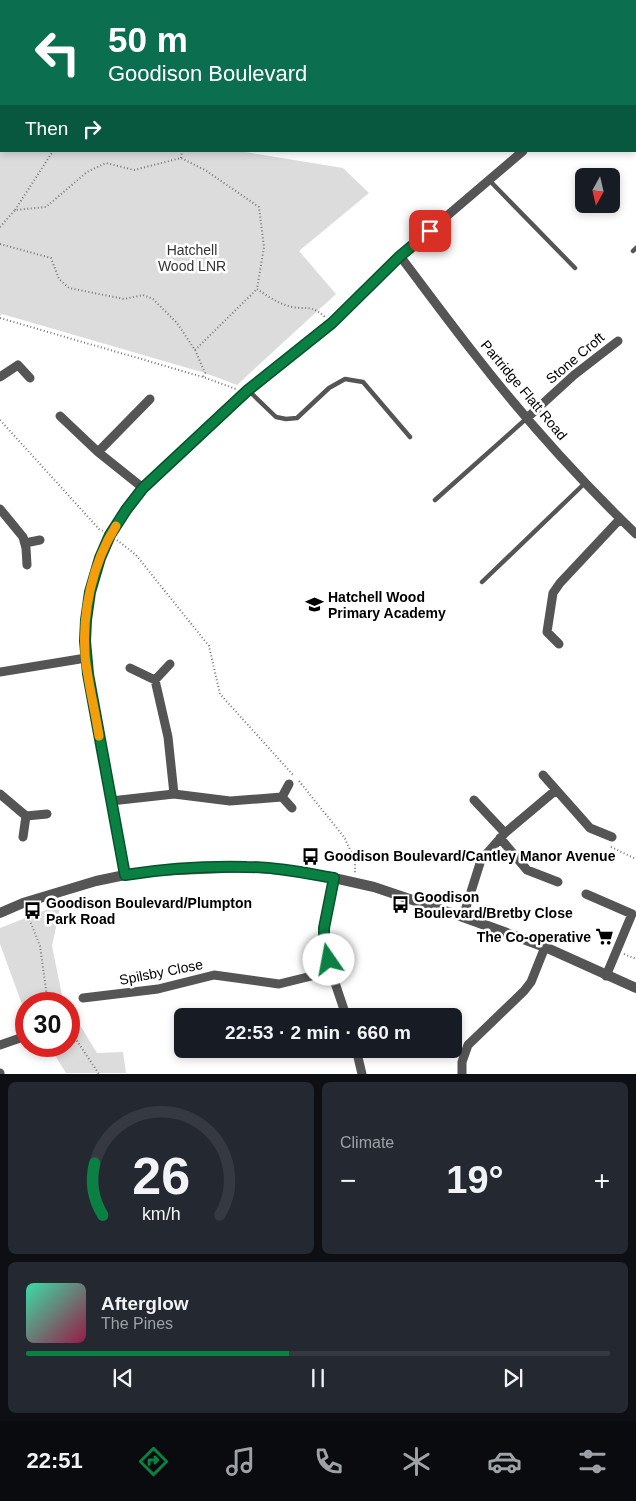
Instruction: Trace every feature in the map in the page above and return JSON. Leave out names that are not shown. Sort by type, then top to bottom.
[{"type":"street","points":[[125,875],[86,658],[86,620],[90,592],[100,558],[110,535],[143,488],[246,392],[332,323],[400,256],[522,152]]},
{"type":"street","name":"Partridge Flatt Road","points":[[400,256],[476,356],[527,418],[585,483],[636,534]]},
{"type":"street","name":"Stone Croft","points":[[527,418],[574,375],[618,341]]},
{"type":"street","points":[[0,377],[18,365],[30,378]]},
{"type":"street","points":[[98,452],[150,399]]},
{"type":"street","points":[[60,416],[98,452],[143,488]]},
{"type":"street","points":[[1,511],[23,537],[27,565]]},
{"type":"street","points":[[559,644],[547,632],[553,593],[560,583],[620,519]]},
{"type":"street","points":[[25,543],[40,540]]},
{"type":"street","points":[[0,672],[86,658]]},
{"type":"street","points":[[155,680],[170,664]]},
{"type":"street","points":[[130,668],[155,680]]},
{"type":"street","points":[[155,680],[168,737],[174,794]]},
{"type":"street","points":[[543,775],[590,828],[612,837]]},
{"type":"street","points":[[282,798],[289,784]]},
{"type":"street","points":[[463,917],[481,860],[502,836],[556,790]]},
{"type":"street","points":[[0,794],[26,816],[47,814]]},
{"type":"street","points":[[111,801],[174,794],[230,801],[282,798],[292,808]]},
{"type":"street","points":[[474,800],[526,870],[558,882]]},
{"type":"street","points":[[23,837],[26,816]]},
{"type":"street","points":[[0,913],[23,903],[96,881],[125,875],[153,871],[247,867],[294,871],[374,887],[463,917],[545,947],[636,988]]},
{"type":"street","points":[[334,878],[324,936],[344,1008]]},
{"type":"street","points":[[586,894],[634,915],[606,976]]},
{"type":"street","points":[[462,1074],[462,1062],[468,1045],[524,991],[531,982],[545,947]]},
{"type":"street","name":"Spilsby Close","points":[[83,998],[158,989],[214,975],[279,984],[332,971]]},
{"type":"street","points":[[0,1045],[15,1040]]},
{"type":"street","points":[[358,1058],[362,1074]]},
{"type":"lane","points":[[489,180],[575,268]]},
{"type":"lane","points":[[246,392],[271,414],[286,419],[297,418],[329,388],[345,379],[363,382],[410,437]]},
{"type":"lane","points":[[435,500],[527,418]]},
{"type":"lane","points":[[482,582],[585,483]]},
{"type":"path","points":[[0,227],[15,210],[52,152]]},
{"type":"path","points":[[182,152],[182,158]]},
{"type":"path","points":[[15,210],[46,207],[87,172],[106,163],[134,170],[182,158],[205,170],[259,207],[264,247],[257,289],[194,350]]},
{"type":"path","points":[[0,244],[51,258],[59,279],[70,288],[124,300],[143,295],[153,299],[176,323],[194,350],[205,373],[203,377]]},
{"type":"path","points":[[257,289],[267,297],[292,307],[314,308],[332,323]]},
{"type":"path","points":[[0,318],[203,377],[246,392]]},
{"type":"path","points":[[0,420],[99,529],[136,555],[209,646],[220,694],[299,781],[344,837],[355,860],[355,883]]},
{"type":"path","points":[[612,837],[610,846],[636,859]]},
{"type":"path","points":[[23,903],[40,946],[46,992]]},
{"type":"path","points":[[80,1047],[98,1074]]},
{"type":"green space","name":"Hatchell Wood LNR","points":[[0,152],[245,152],[343,168],[369,193],[299,251],[336,294],[237,385],[205,373],[2,314],[0,316]]},
{"type":"green space","points":[[61,904],[52,946],[61,992],[18,992],[0,944],[0,928]]},
{"type":"green space","points":[[80,1025],[97,1053],[123,1052],[126,1073],[66,1073],[56,1057],[80,1057]]},
{"type":"slow traffic","points":[[99,736],[86,658],[86,620],[90,592],[100,558],[116,526]]},
{"type":"place","name":"Hatchell Wood Primary Academy","points":[[314,605]]},
{"type":"place","name":"Goodison Boulevard/Cantley Manor Avenue","points":[[310,856]]},
{"type":"place","name":"Goodison Boulevard/Bretby Close","points":[[400,905]]},
{"type":"place","name":"Goodison Boulevard/Plumpton Park Road","points":[[32,911]]},
{"type":"place","name":"The Co-operative","points":[[605,937]]},
{"type":"route","points":[[329,960],[324,928],[334,878],[294,871],[247,867],[153,871],[125,875],[86,658],[86,620],[90,592],[100,558],[110,535],[143,488],[248,390],[332,323],[400,256],[430,231]]}]
